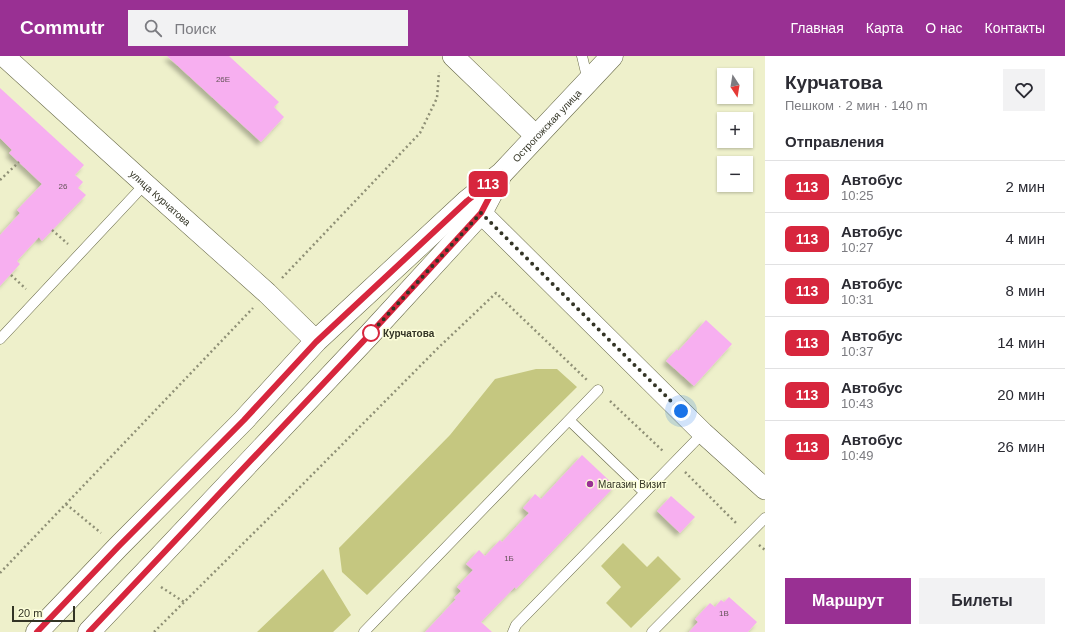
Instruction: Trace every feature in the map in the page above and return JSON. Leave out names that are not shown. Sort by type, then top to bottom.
[{"type":"street","name":"улица Курчатова","points":[[4,56],[267,293],[316,342]]},
{"type":"street","name":"Острогожская улица","points":[[474,207],[502,173],[612,56]]},
{"type":"street","points":[[446,63],[536,136]]},
{"type":"street","points":[[37,632],[118,547],[244,420],[316,342],[474,207]]},
{"type":"street","points":[[474,207],[703,432],[765,490]]},
{"type":"street","points":[[89,632],[365,340],[474,207]]},
{"type":"lane","points":[[582,56],[588,82]]},
{"type":"lane","points":[[0,339],[145,184]]},
{"type":"lane","points":[[364,632],[598,390]]},
{"type":"lane","points":[[568,420],[644,492]]},
{"type":"lane","points":[[513,632],[516,625],[703,432]]},
{"type":"lane","points":[[652,632],[765,518]]},
{"type":"path","points":[[0,573],[420,134],[437,98],[446,63]]},
{"type":"path","points":[[0,180],[19,162]]},
{"type":"path","points":[[52,230],[80,253]]},
{"type":"path","points":[[11,275],[37,299]]},
{"type":"path","points":[[154,632],[302,486],[438,348],[496,293],[674,461],[765,550]]},
{"type":"green space","points":[[536,369],[557,369],[577,387],[367,595],[342,572],[339,548],[450,435],[495,379]]},
{"type":"green space","points":[[623,543],[647,567],[658,556],[681,579],[631,628],[606,603],[621,587],[601,566]]},
{"type":"green space","points":[[323,569],[351,615],[333,632],[257,632]]},
{"type":"building","points":[[167,56],[229,56],[279,102],[274,107],[284,117],[261,142]]},
{"type":"building","points":[[0,88],[84,165],[75,175],[83,182],[78,188],[86,195],[42,241],[39,237],[17,261],[20,264],[0,286],[0,235],[20,213],[17,210],[42,184],[9,153],[12,150],[0,138]]},
{"type":"building","points":[[706,320],[732,344],[694,386],[666,361],[677,349],[678,351]]},
{"type":"building","points":[[582,455],[615,486],[516,589],[515,587],[481,622],[492,632],[425,632],[456,599],[454,598],[461,591],[457,587],[473,570],[466,564],[479,550],[485,556],[500,540],[502,542],[529,513],[523,508],[535,494],[541,499]]},
{"type":"building","points":[[671,496],[695,517],[680,533],[657,511]]},
{"type":"building","points":[[729,597],[757,622],[748,632],[689,632],[698,622],[695,619],[710,603],[715,607],[721,600],[724,602]]},
{"type":"bus line","name":"113","points":[[37,632],[118,547],[244,420],[316,342],[467,201],[502,173],[481,213],[370,334],[89,632]]},
{"type":"place","name":"Курчатова","points":[[371,333]]},
{"type":"place","name":"Магазин Визит","points":[[590,484]]},
{"type":"route","points":[[371,333],[370,334],[481,213],[681,411]]}]
